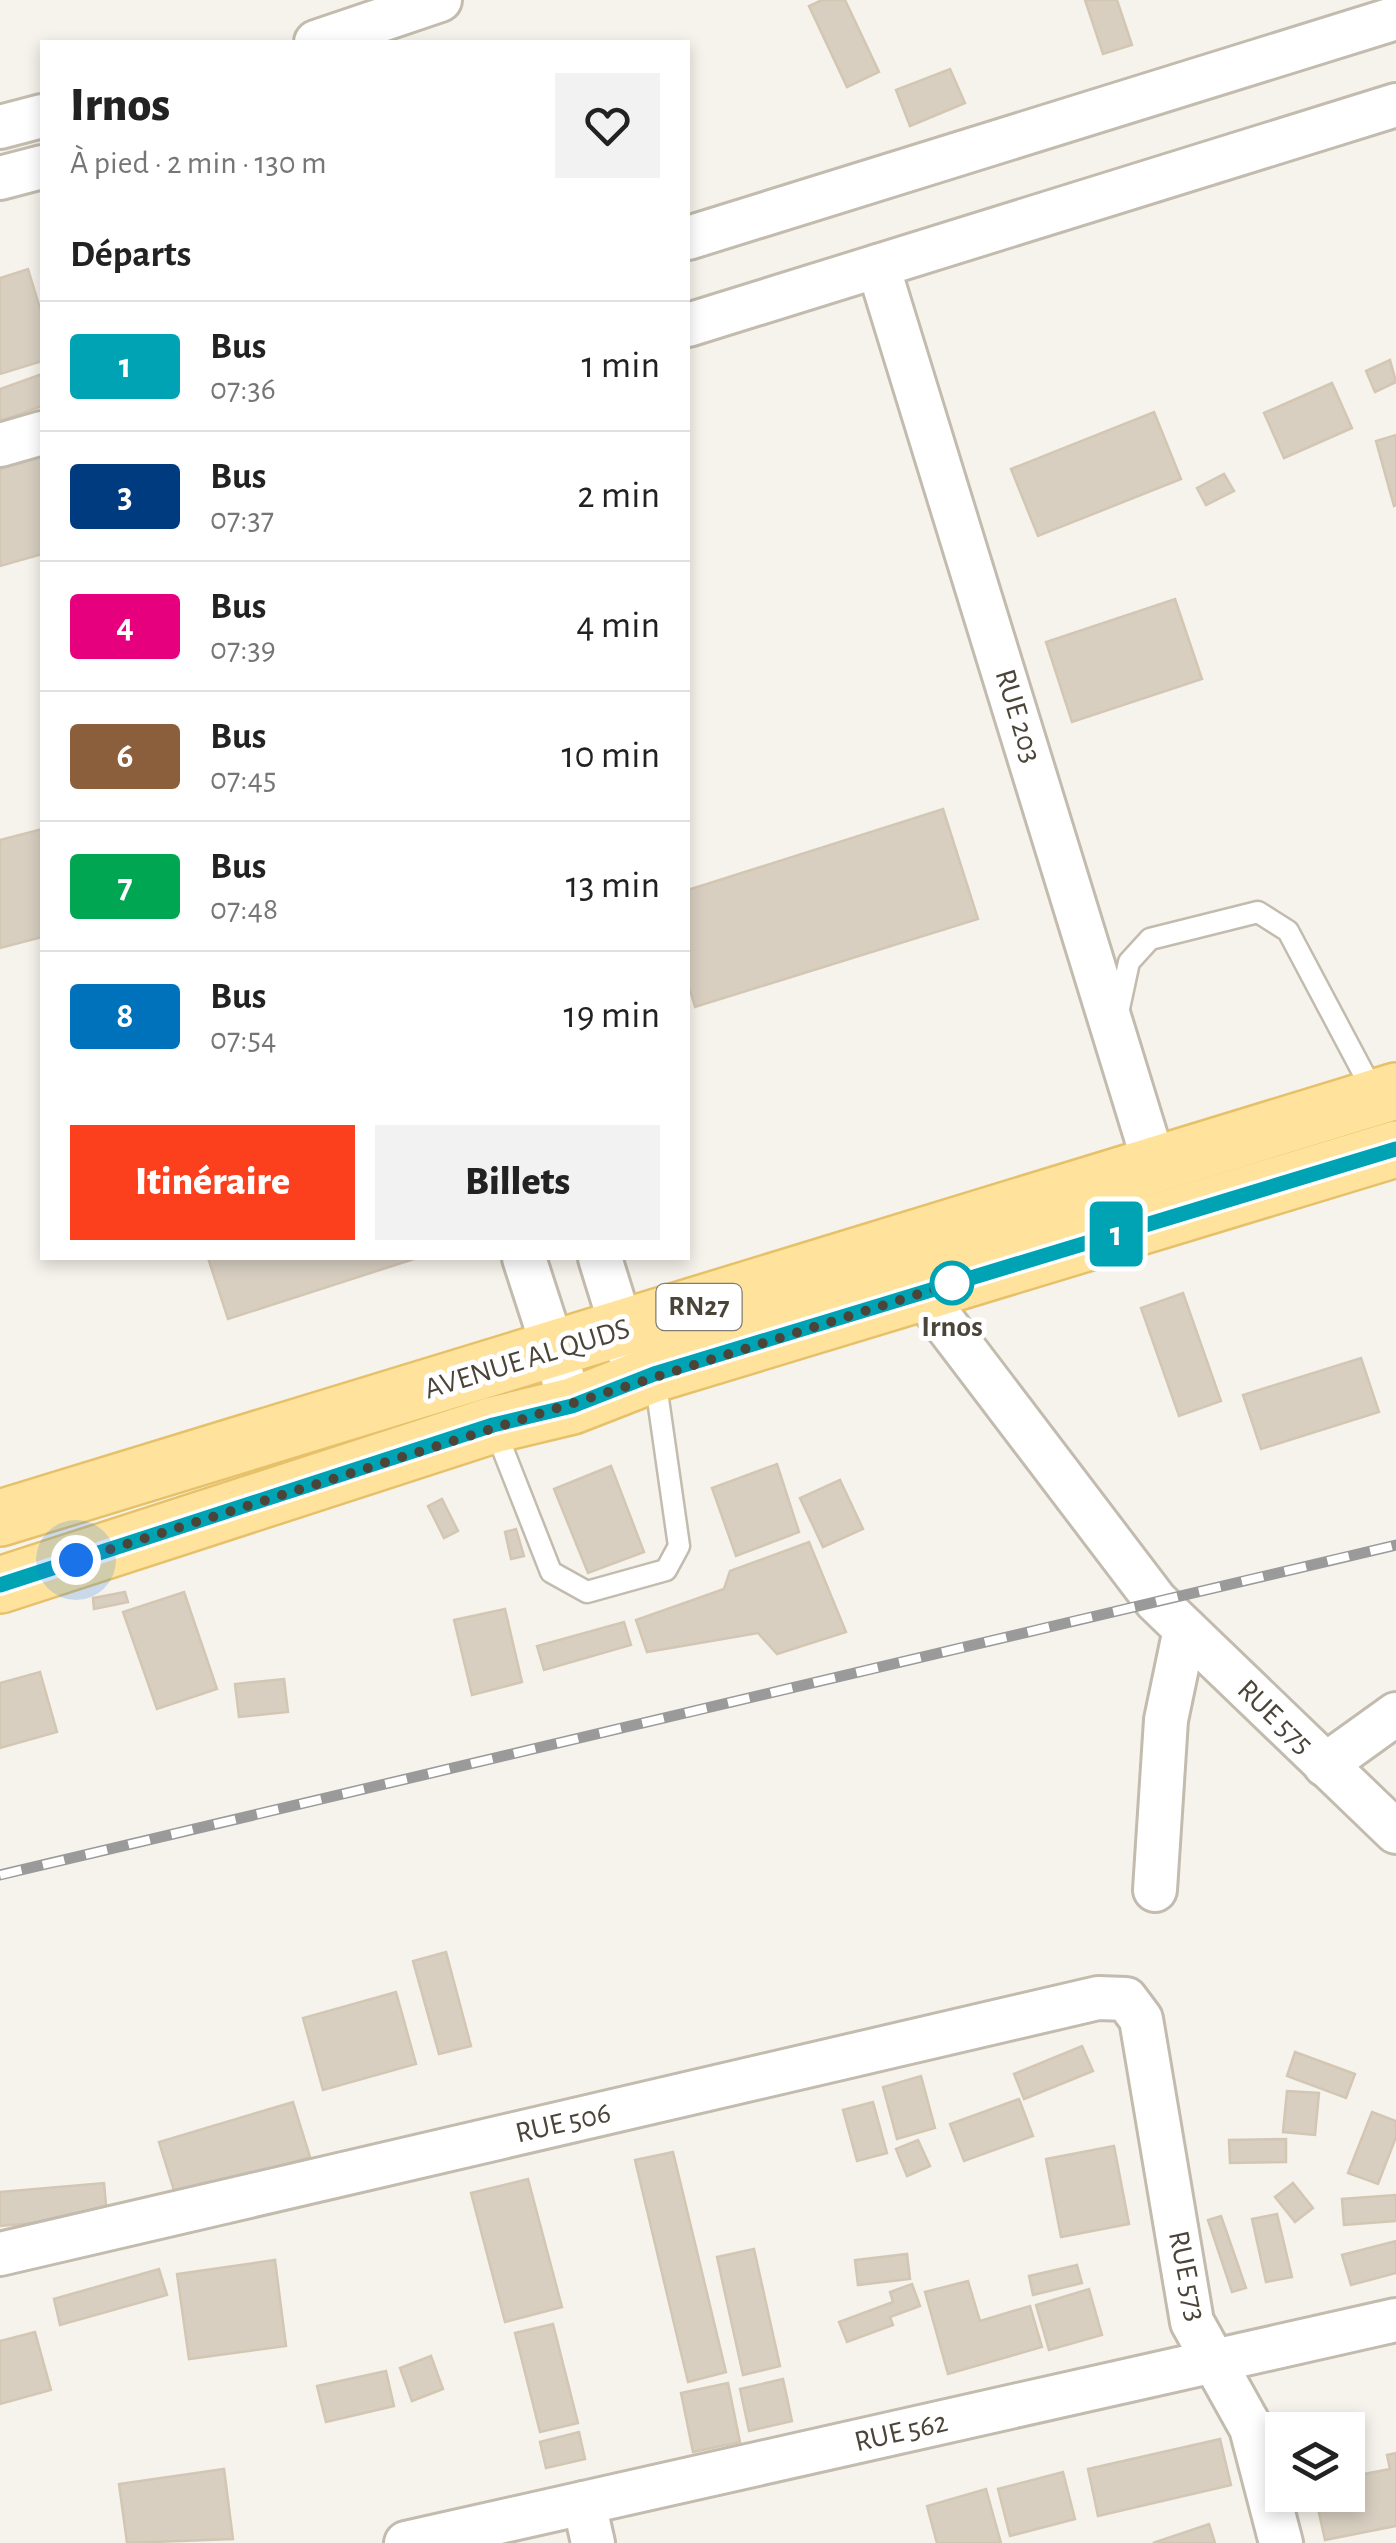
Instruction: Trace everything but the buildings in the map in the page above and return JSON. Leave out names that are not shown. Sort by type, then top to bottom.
[{"type":"main road","name":"AVENUE AL QUDS","points":[[0,1518],[554,1352],[1386,1094]]},
{"type":"main road","name":"AVENUE AL QUDS","points":[[0,1584],[493,1425],[572,1406],[647,1378],[921,1292],[1396,1149]]},
{"type":"street","points":[[322,40],[440,0]]},
{"type":"street","points":[[690,237],[1396,18]]},
{"type":"street","points":[[690,324],[1396,104]]},
{"type":"street","points":[[0,127],[40,117]]},
{"type":"street","points":[[0,178],[40,168]]},
{"type":"street","name":"RUE 203","points":[[878,266],[1155,1166]]},
{"type":"street","points":[[0,445],[40,434]]},
{"type":"street","points":[[525,1260],[572,1406]]},
{"type":"street","points":[[601,1260],[622,1330],[647,1378]]},
{"type":"street","name":"RUE 575","points":[[921,1292],[1170,1615],[1396,1832]]},
{"type":"street","points":[[1155,1890],[1170,1615]]},
{"type":"street","points":[[1325,1765],[1396,1714]]},
{"type":"street","name":"RUE 506","points":[[0,2254],[1098,1998],[1126,1999]]},
{"type":"street","name":"RUE 573","points":[[1126,1999],[1142,2018],[1192,2322],[1251,2428],[1281,2543]]},
{"type":"street","name":"RUE 562","points":[[406,2543],[588,2523],[1214,2362],[1396,2320]]},
{"type":"lane","points":[[1115,1030],[1128,962],[1150,939],[1258,912],[1288,931],[1386,1094]]},
{"type":"lane","points":[[493,1425],[551,1572],[587,1592],[666,1570],[679,1546],[647,1378]]},
{"type":"railway","points":[[0,1875],[1396,1545]]},
{"type":"bus line","name":"1","points":[[0,1585],[493,1425],[572,1406],[654,1374],[1396,1149]]},
{"type":"place","name":"Irnos","points":[[952,1283]]},
{"type":"route","points":[[76,1560],[493,1425],[572,1406],[654,1374],[957,1282],[952,1283]]}]
